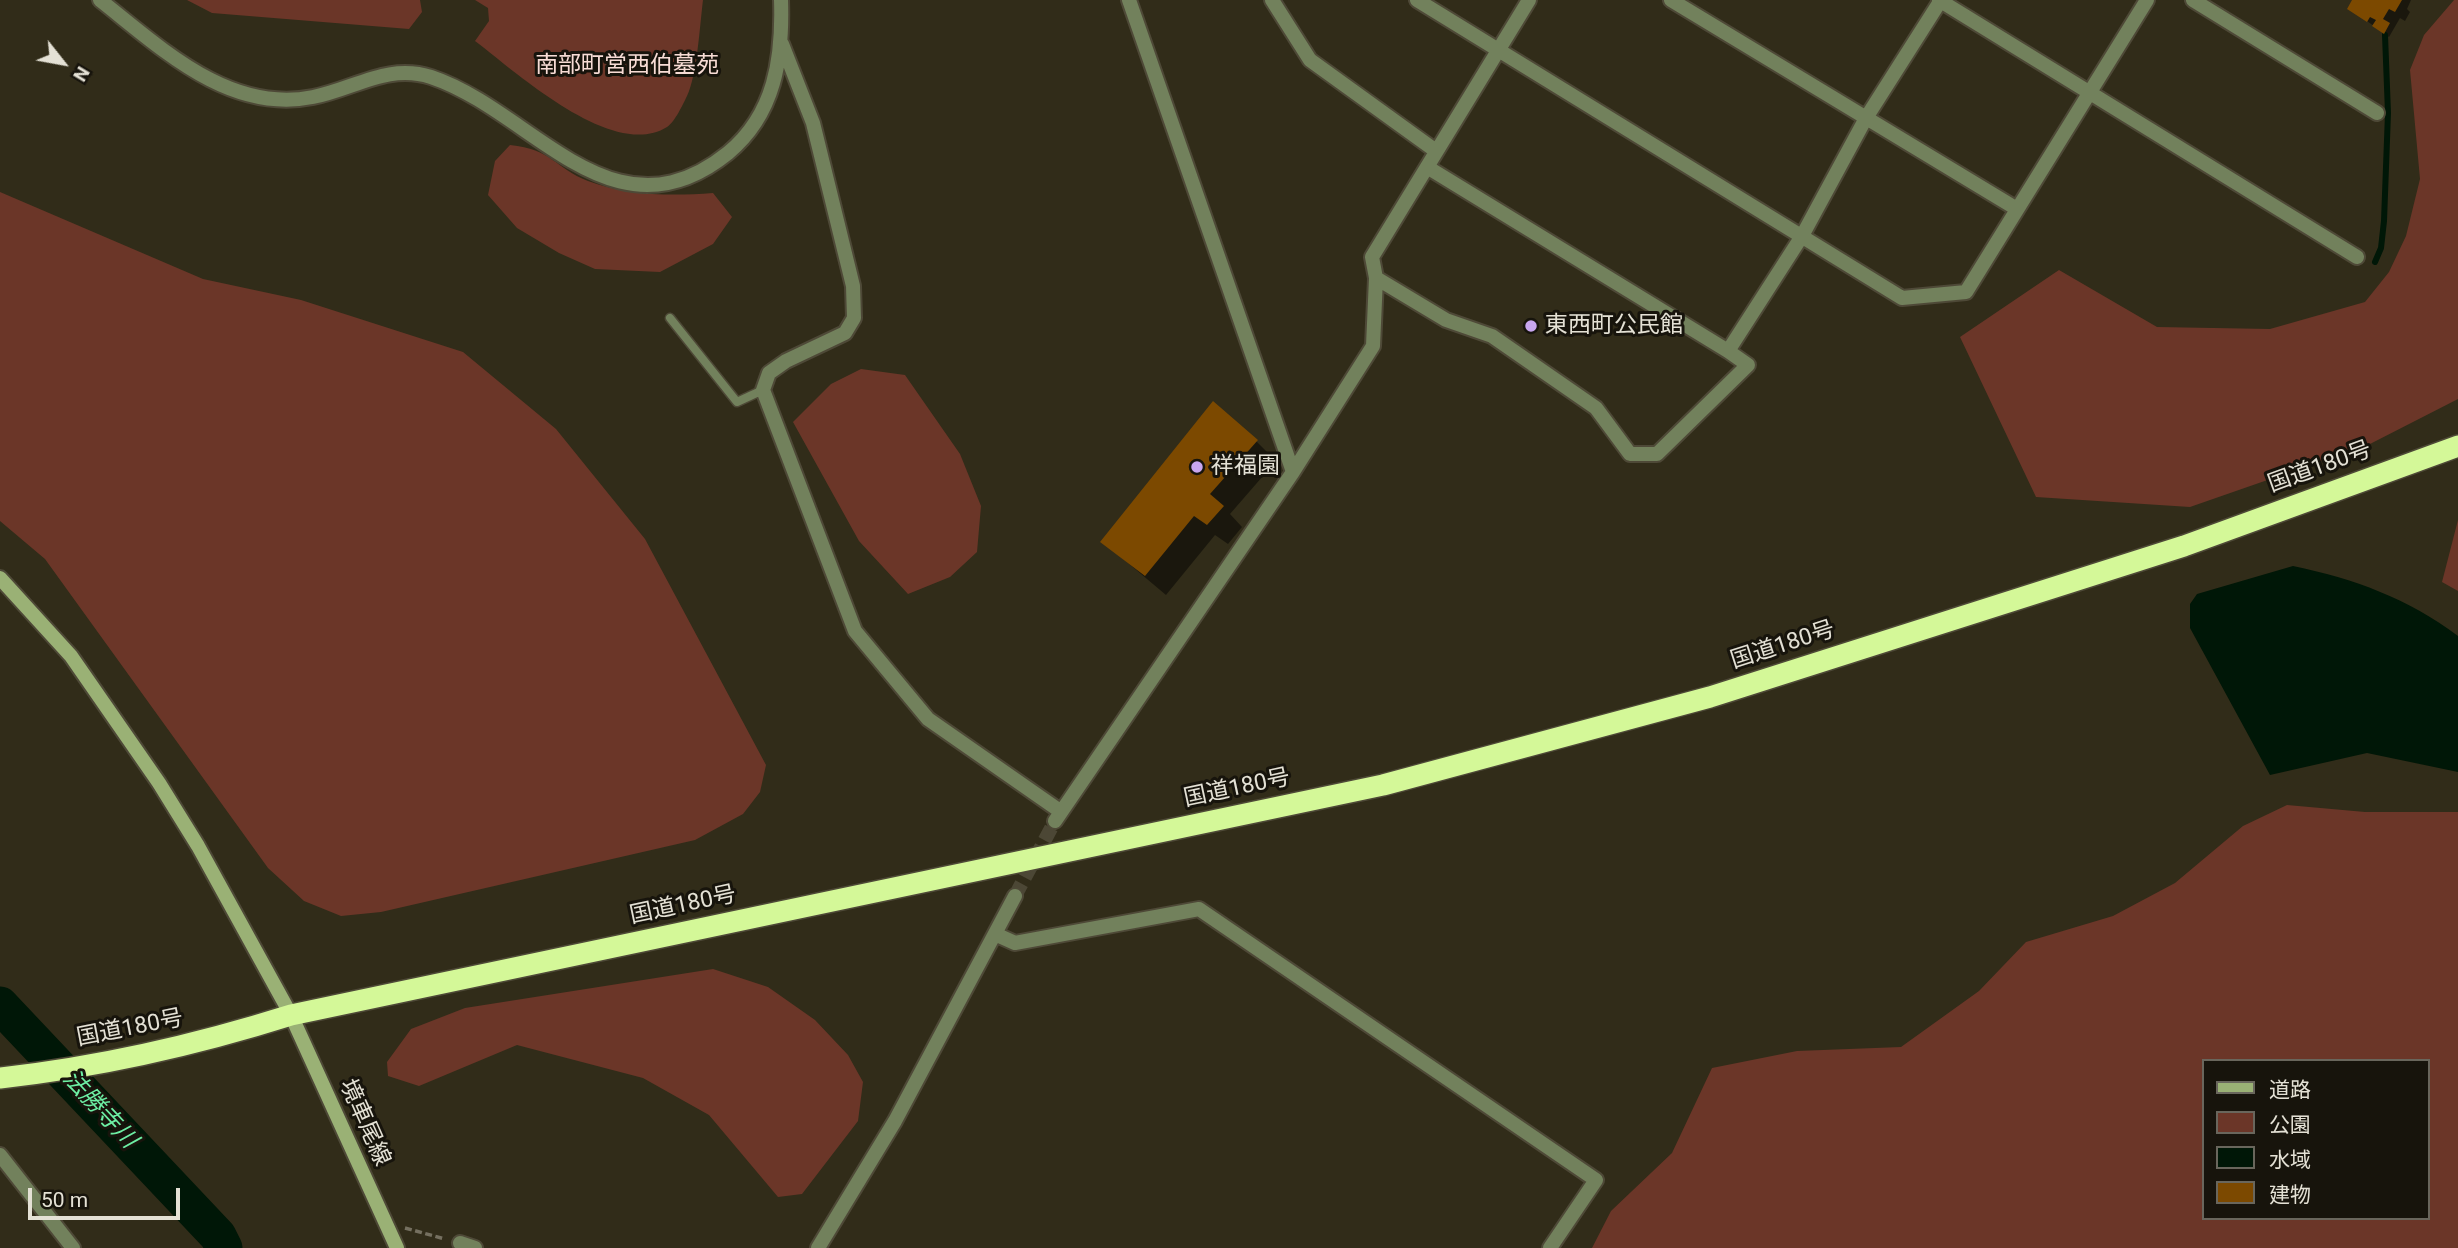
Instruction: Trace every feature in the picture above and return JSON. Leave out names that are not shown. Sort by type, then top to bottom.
[{"type":"highway","name":"国道180号","points":[[0,1078],[134,1056],[227,1035],[291,1015],[1396,781],[1710,697],[2183,546],[2458,446]]},
{"type":"street","points":[[100,0],[152,41],[208,79],[244,96],[285,100],[315,97],[362,80],[397,72],[430,77],[468,95],[582,167],[626,184],[643,186],[685,179],[715,163],[743,140],[772,94],[782,44],[781,0]]},
{"type":"street","points":[[1129,0],[1293,472]]},
{"type":"street","points":[[1272,0],[1310,60],[1436,151]]},
{"type":"street","points":[[1417,0],[1902,298],[1966,292],[2147,0]]},
{"type":"street","points":[[782,44],[813,123],[853,286],[854,318],[845,333],[786,361],[769,373],[763,390],[855,631],[928,719],[1057,816],[1293,472],[1373,345],[1376,278],[1372,257],[1528,0]]},
{"type":"street","points":[[1671,0],[2017,209]]},
{"type":"street","points":[[1728,351],[1802,236],[1866,118],[1940,0],[2357,257]]},
{"type":"street","points":[[2193,0],[2377,113]]},
{"type":"street","points":[[1376,278],[1446,320],[1492,336],[1596,408],[1630,454],[1657,454],[1748,365],[1427,167]]},
{"type":"street","name":"境車尾線","points":[[0,578],[71,656],[159,783],[198,846],[291,1015],[397,1248]]},
{"type":"street","points":[[818,1248],[895,1121],[1015,896]]},
{"type":"street","points":[[995,934],[1015,943],[1199,909],[1596,1180],[1550,1248]]},
{"type":"street","points":[[0,1155],[73,1248]]},
{"type":"street","points":[[460,1245],[475,1248]]},
{"type":"lane","points":[[670,318],[737,402],[763,390]]},
{"type":"path","points":[[383,1222],[460,1245]]},
{"type":"green space","points":[[187,0],[420,0],[422,12],[409,29],[212,13]]},
{"type":"green space","name":"南部町営西伯墓苑","points":[[475,0],[703,0],[696,63],[687,96],[670,125],[645,134],[620,132],[593,123],[540,91],[475,41],[489,21],[488,8]]},
{"type":"green space","points":[[2454,0],[2458,0],[2458,399],[2368,445],[2190,507],[2036,497],[1960,337],[2059,270],[2157,327],[2270,329],[2365,302],[2389,272],[2406,236],[2420,179],[2410,70],[2424,35]]},
{"type":"green space","points":[[510,145],[535,150],[577,176],[619,190],[666,194],[713,193],[732,217],[713,244],[660,272],[595,269],[559,253],[517,228],[488,195],[495,161]]},
{"type":"green space","points":[[0,192],[203,279],[301,300],[463,352],[556,429],[645,539],[766,765],[760,792],[743,814],[695,840],[381,912],[341,916],[304,901],[268,868],[45,559],[0,521]]},
{"type":"green space","points":[[861,369],[905,375],[960,454],[981,506],[977,552],[950,577],[908,594],[859,541],[793,422],[831,384]]},
{"type":"green space","points":[[2458,520],[2458,591],[2442,582]]},
{"type":"green space","points":[[2287,805],[2365,812],[2458,812],[2458,1248],[1592,1248],[1611,1211],[1672,1153],[1712,1068],[1797,1051],[1901,1047],[1979,991],[2026,942],[2113,916],[2175,883],[2243,826]]},
{"type":"green space","points":[[713,969],[768,987],[815,1020],[848,1055],[863,1082],[858,1121],[802,1194],[778,1197],[709,1115],[643,1078],[517,1045],[419,1086],[388,1076],[387,1062],[411,1029],[465,1008]]},
{"type":"water","points":[[2293,566],[2338,577],[2380,592],[2419,611],[2458,636],[2458,772],[2367,753],[2270,775],[2190,628],[2190,604],[2197,594]]},
{"type":"building","points":[[2352,0],[2402,0],[2395,12],[2389,9],[2383,19],[2390,23],[2384,34],[2372,26],[2376,20],[2370,17],[2367,22],[2347,9]]},
{"type":"building","name":"祥福園","points":[[1213,401],[1258,440],[1210,494],[1224,506],[1207,525],[1194,516],[1145,576],[1100,542]]},
{"type":"waterway","points":[[2375,262],[2381,248],[2384,221],[2388,113],[2385,35]]},
{"type":"waterway","name":"法勝寺川","points":[[0,1005],[218,1236],[224,1248]]},
{"type":"tunnel","points":[[1015,896],[1055,821]]},
{"type":"place","name":"東西町公民館","points":[[1531,326]]},
{"type":"place","name":"祥福園","points":[[1197,467]]}]
